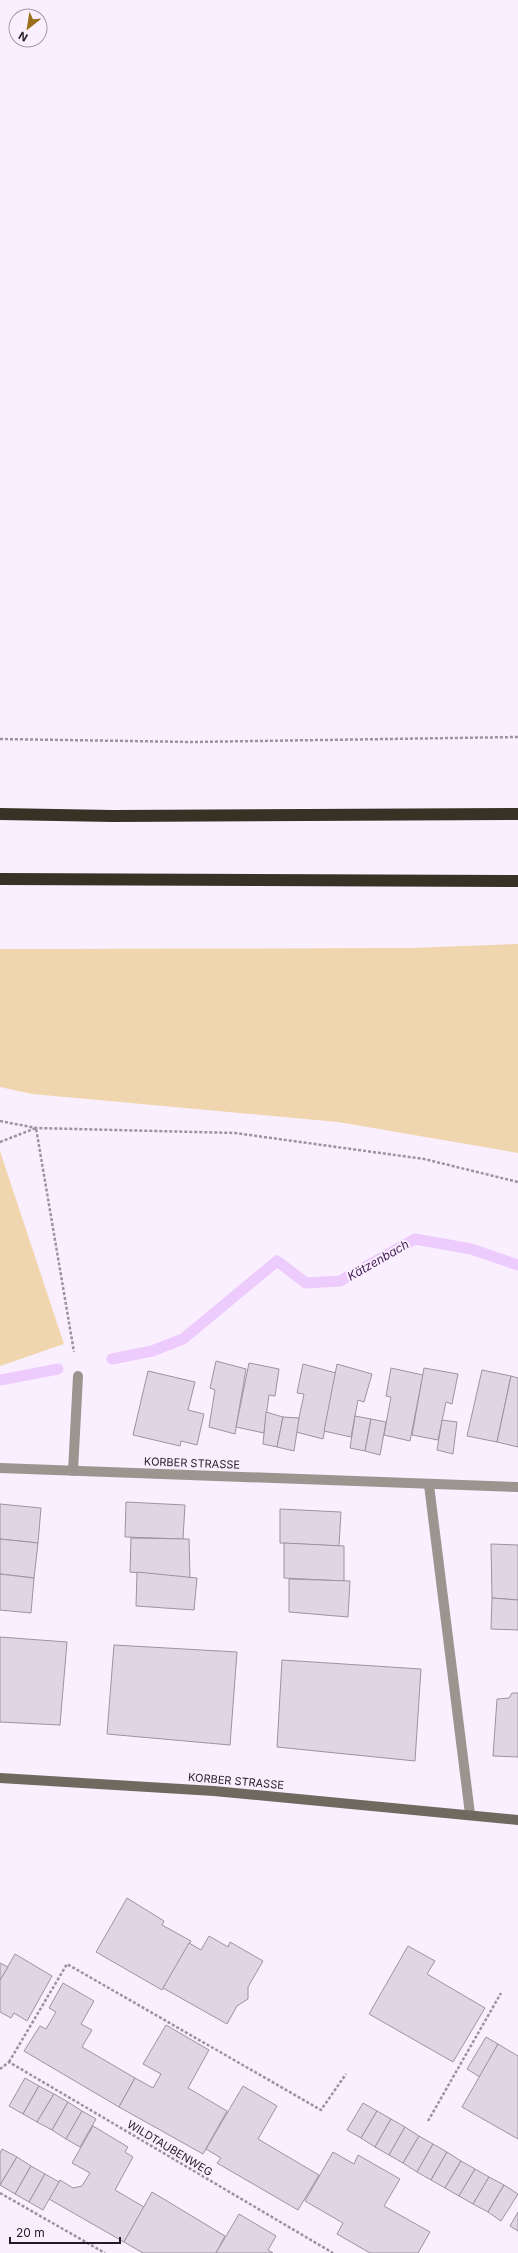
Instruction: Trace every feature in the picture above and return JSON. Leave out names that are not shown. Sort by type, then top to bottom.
[{"type":"highway","points":[[0,814],[113,816],[518,814]]},
{"type":"highway","points":[[0,879],[518,881]]},
{"type":"street","points":[[73,1471],[78,1376]]},
{"type":"street","name":"KORBER STRASSE","points":[[0,1468],[518,1487]]},
{"type":"street","points":[[429,1484],[470,1814]]},
{"type":"street","name":"KORBER STRASSE","points":[[0,1778],[214,1791],[470,1814],[518,1820]]},
{"type":"path","points":[[0,739],[192,742],[518,737]]},
{"type":"path","points":[[0,1121],[36,1128],[235,1133],[424,1159],[518,1182]]},
{"type":"path","points":[[0,1142],[36,1128]]},
{"type":"path","points":[[36,1128],[78,1376]]},
{"type":"path","points":[[0,2069],[9,2062],[67,1964],[321,2110],[346,2074]]},
{"type":"path","points":[[428,2121],[501,1993]]},
{"type":"path","name":"WILDTAUBENWEG","points":[[9,2062],[333,2253]]},
{"type":"path","points":[[0,2193],[105,2253]]},
{"type":"shaded area","points":[[518,944],[518,1153],[338,1122],[32,1094],[0,1087],[0,949],[411,948]]},
{"type":"shaded area","points":[[0,1151],[64,1344],[0,1366]]},
{"type":"building","points":[[216,1361],[246,1369],[235,1434],[209,1427],[215,1390],[210,1388]]},
{"type":"building","points":[[249,1363],[279,1369],[275,1396],[269,1395],[264,1433],[236,1427]]},
{"type":"building","points":[[303,1364],[336,1373],[323,1439],[296,1432],[304,1394],[297,1393]]},
{"type":"building","points":[[337,1364],[372,1374],[364,1402],[358,1400],[351,1437],[324,1431]]},
{"type":"building","points":[[391,1368],[423,1375],[410,1441],[384,1435],[391,1397],[386,1396]]},
{"type":"building","points":[[424,1368],[458,1374],[452,1404],[446,1402],[438,1440],[412,1435]]},
{"type":"building","points":[[482,1370],[511,1376],[497,1442],[467,1436]]},
{"type":"building","points":[[148,1371],[195,1382],[188,1410],[204,1414],[197,1445],[181,1441],[180,1446],[133,1435]]},
{"type":"building","points":[[511,1376],[518,1378],[518,1447],[497,1442]]},
{"type":"building","points":[[266,1412],[283,1417],[277,1447],[263,1444]]},
{"type":"building","points":[[355,1416],[371,1419],[365,1451],[350,1448]]},
{"type":"building","points":[[283,1417],[299,1418],[294,1451],[277,1447]]},
{"type":"building","points":[[371,1419],[386,1422],[380,1455],[365,1451]]},
{"type":"building","points":[[442,1420],[457,1422],[453,1454],[437,1450]]},
{"type":"building","points":[[126,1502],[185,1505],[183,1539],[125,1537]]},
{"type":"building","points":[[0,1504],[41,1508],[38,1543],[0,1539]]},
{"type":"building","points":[[280,1509],[341,1512],[339,1546],[280,1543]]},
{"type":"building","points":[[131,1538],[189,1539],[190,1578],[130,1572]]},
{"type":"building","points":[[0,1539],[38,1543],[34,1578],[0,1574]]},
{"type":"building","points":[[284,1543],[344,1546],[344,1581],[284,1578]]},
{"type":"building","points":[[491,1544],[518,1545],[518,1600],[492,1598]]},
{"type":"building","points":[[137,1572],[197,1578],[194,1610],[136,1606]]},
{"type":"building","points":[[0,1574],[34,1578],[31,1613],[0,1610]]},
{"type":"building","points":[[289,1579],[350,1581],[348,1617],[289,1612]]},
{"type":"building","points":[[492,1598],[518,1600],[518,1630],[491,1629]]},
{"type":"building","points":[[0,1637],[67,1642],[60,1725],[0,1722]]},
{"type":"building","points":[[114,1645],[237,1652],[230,1745],[107,1734]]},
{"type":"building","points":[[282,1660],[421,1669],[415,1761],[277,1747]]},
{"type":"building","points":[[512,1693],[518,1693],[518,1757],[493,1756],[497,1699],[509,1698]]},
{"type":"building","points":[[127,1898],[164,1921],[162,1925],[191,1941],[162,1990],[96,1952]]},
{"type":"building","points":[[209,1936],[228,1947],[230,1942],[263,1961],[248,1987],[248,1999],[237,2006],[227,2024],[163,1988],[189,1943],[201,1950]]},
{"type":"building","points":[[408,1946],[435,1961],[427,1974],[485,2008],[453,2062],[369,2014]]},
{"type":"building","points":[[15,1954],[52,1976],[27,2021],[14,2013],[11,2018],[0,2012],[0,1980]]},
{"type":"building","points":[[0,1963],[8,1967],[0,1980]]},
{"type":"building","points":[[63,1983],[94,2001],[81,2024],[92,2030],[82,2047],[135,2078],[119,2107],[24,2051],[40,2026],[46,2029],[56,2012],[49,2008]]},
{"type":"building","points":[[166,2025],[209,2050],[188,2088],[227,2111],[203,2154],[119,2107],[135,2078],[153,2088],[161,2074],[143,2064]]},
{"type":"building","points":[[486,2037],[498,2044],[480,2077],[467,2069]]},
{"type":"building","points":[[498,2044],[518,2056],[518,2139],[462,2107]]},
{"type":"building","points":[[25,2078],[39,2086],[23,2114],[9,2106]]},
{"type":"building","points":[[39,2086],[54,2094],[37,2122],[23,2114]]},
{"type":"building","points":[[243,2086],[277,2106],[258,2139],[319,2175],[298,2210],[217,2163],[221,2158],[206,2149]]},
{"type":"building","points":[[54,2094],[68,2102],[52,2130],[37,2122]]},
{"type":"building","points":[[68,2102],[82,2111],[66,2139],[52,2130]]},
{"type":"building","points":[[363,2103],[377,2111],[361,2138],[347,2130]]},
{"type":"building","points":[[82,2111],[96,2119],[80,2147],[66,2139]]},
{"type":"building","points":[[377,2111],[391,2119],[375,2147],[361,2138]]},
{"type":"building","points":[[391,2119],[405,2127],[389,2155],[375,2147]]},
{"type":"building","points":[[93,2126],[128,2147],[125,2152],[133,2157],[115,2190],[144,2207],[124,2242],[49,2199],[60,2180],[73,2188],[82,2186],[90,2173],[72,2163]]},
{"type":"building","points":[[405,2127],[419,2136],[403,2163],[389,2155]]},
{"type":"building","points":[[419,2136],[433,2144],[417,2172],[403,2163]]},
{"type":"building","points":[[433,2144],[447,2152],[431,2180],[417,2172]]},
{"type":"building","points":[[2,2149],[17,2157],[0,2185],[0,2153]]},
{"type":"building","points":[[333,2152],[354,2164],[358,2155],[400,2179],[384,2206],[430,2232],[418,2253],[370,2253],[337,2234],[343,2223],[305,2201]]},
{"type":"building","points":[[447,2152],[461,2161],[445,2188],[431,2180]]},
{"type":"building","points":[[17,2157],[31,2166],[15,2194],[0,2185]]},
{"type":"building","points":[[461,2161],[475,2169],[459,2196],[445,2188]]},
{"type":"building","points":[[31,2166],[45,2174],[29,2202],[15,2194]]},
{"type":"building","points":[[475,2169],[489,2177],[473,2204],[459,2196]]},
{"type":"building","points":[[45,2174],[59,2182],[43,2210],[29,2202]]},
{"type":"building","points":[[489,2177],[504,2185],[488,2212],[473,2204]]},
{"type":"building","points":[[504,2185],[518,2194],[501,2221],[488,2212]]},
{"type":"building","points":[[152,2192],[225,2236],[216,2253],[143,2253],[124,2242]]},
{"type":"building","points":[[518,2212],[518,2231],[510,2226]]},
{"type":"building","points":[[239,2214],[276,2236],[268,2250],[273,2253],[216,2253]]},
{"type":"waterway","name":"Kätzenbach","points":[[112,1359],[152,1351],[183,1339],[277,1261],[306,1283],[340,1281],[415,1239],[471,1249],[518,1265]]},
{"type":"waterway","name":"Kätzenbach","points":[[0,1380],[58,1369]]}]
